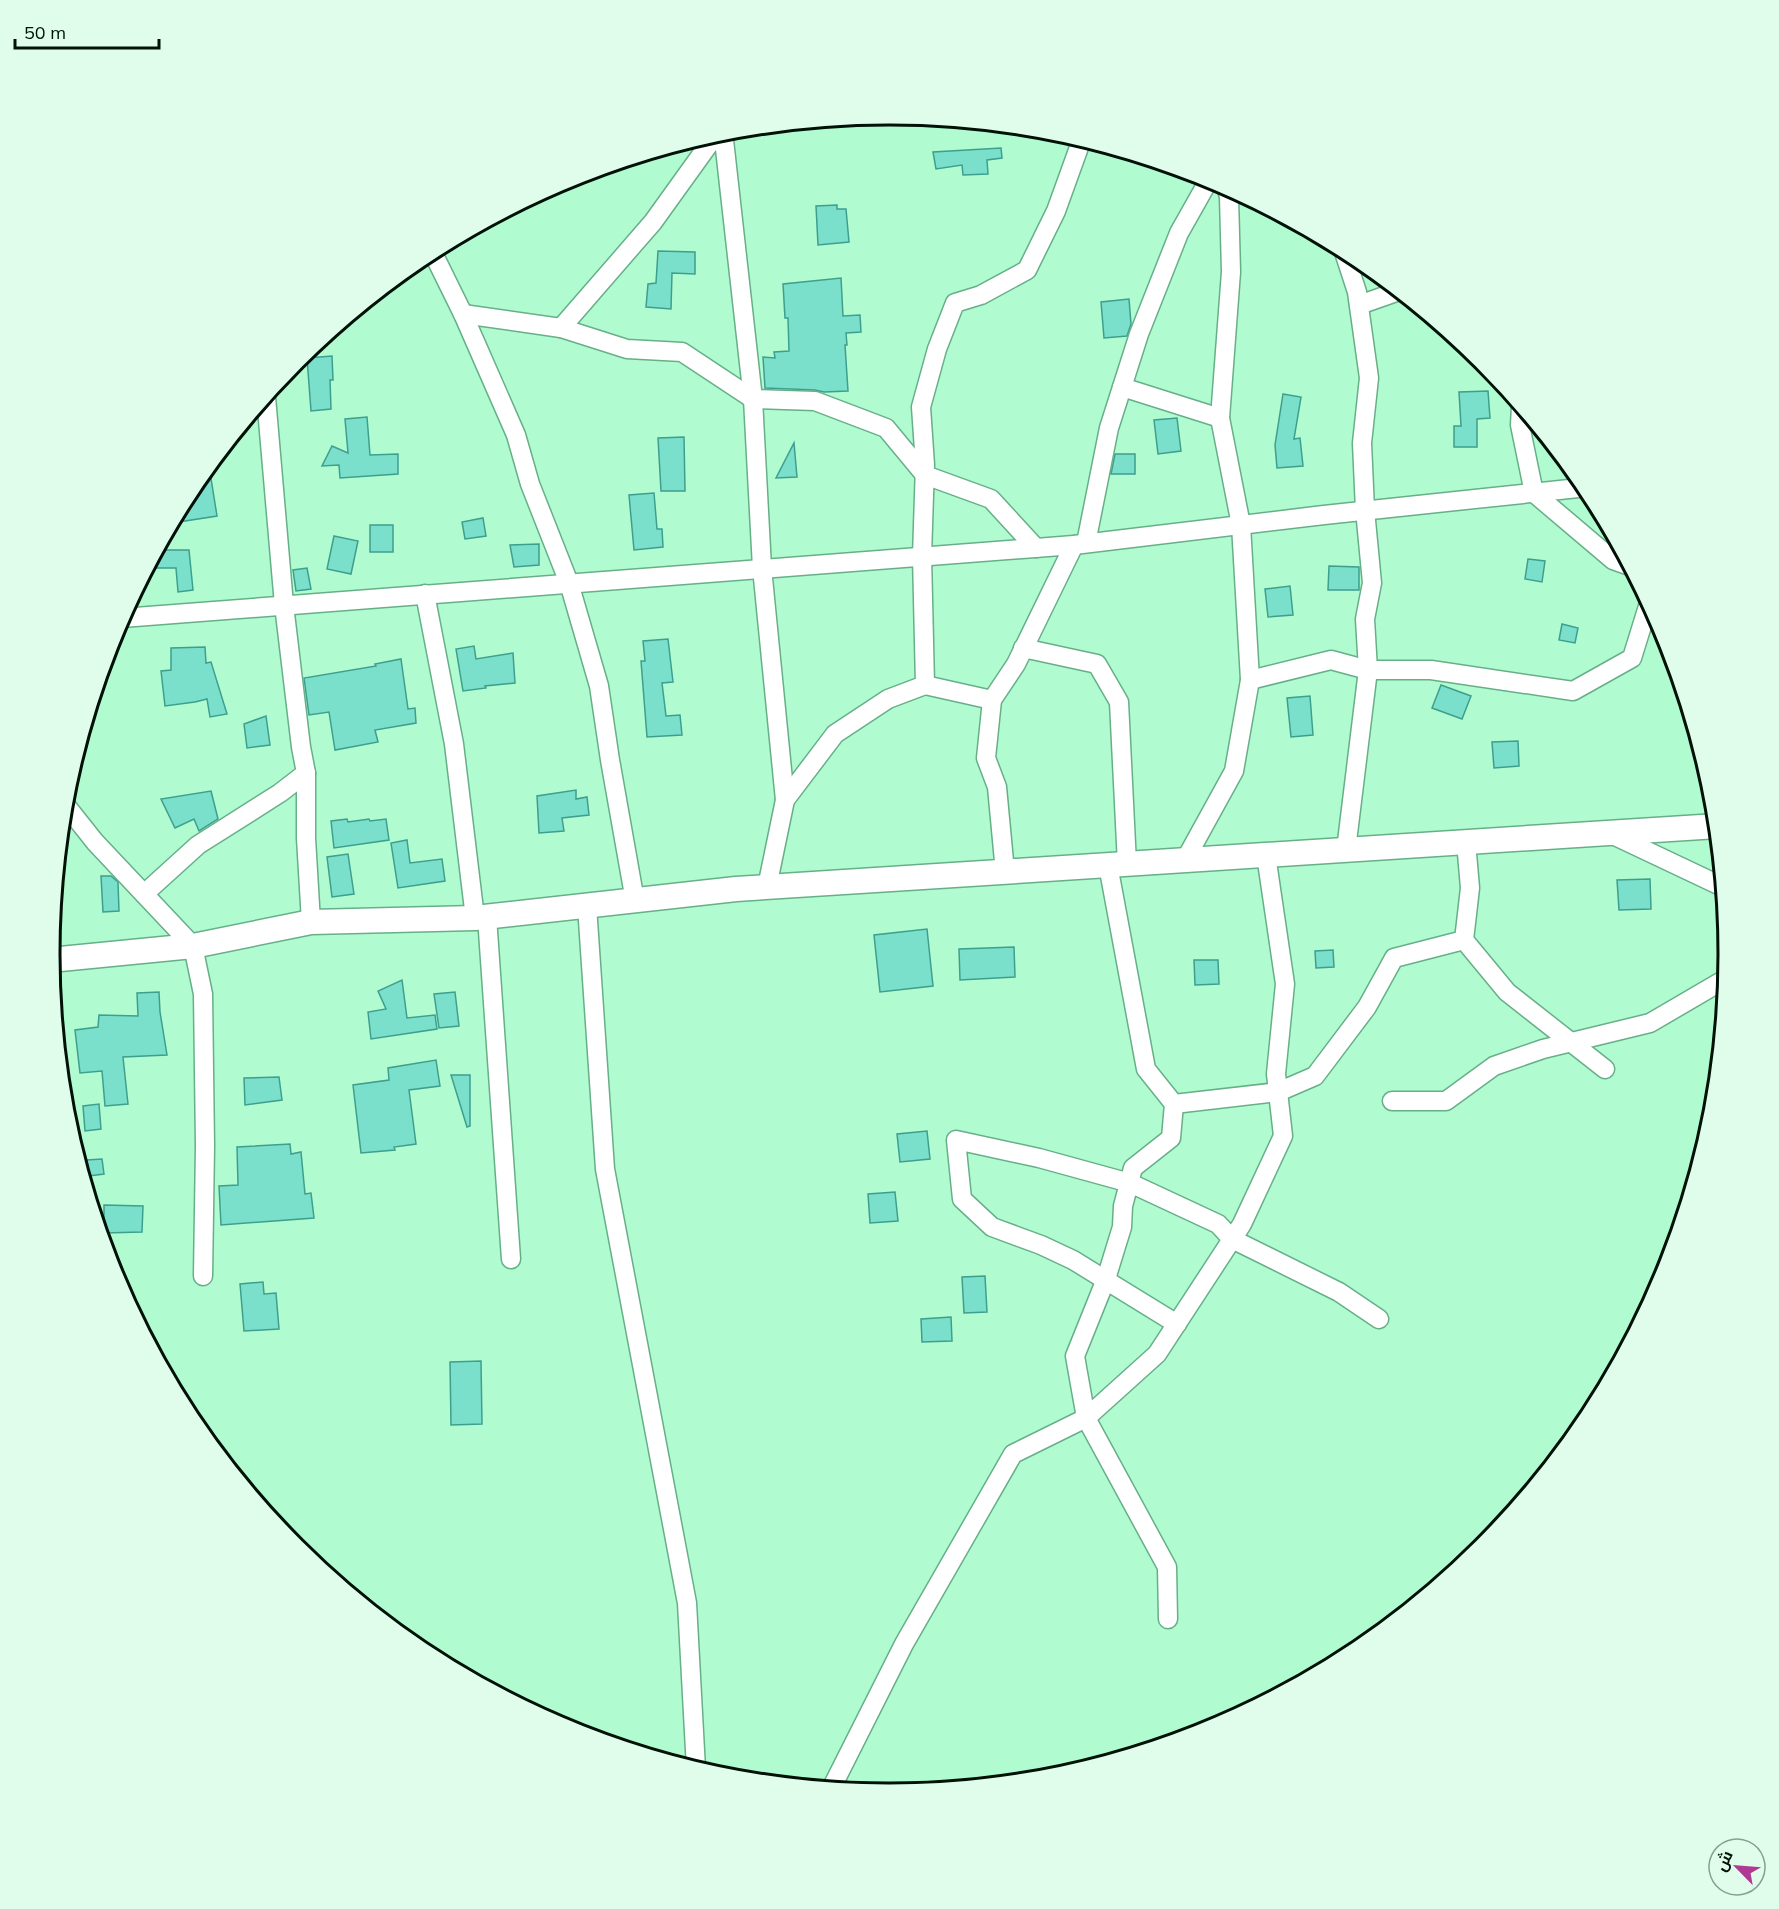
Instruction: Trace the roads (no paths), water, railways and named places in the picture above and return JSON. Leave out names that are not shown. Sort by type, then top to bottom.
[{"type":"main road","points":[[60,959],[193,946],[311,922],[481,917],[766,887],[1709,827]]},
{"type":"street","points":[[724,142],[753,399],[762,568],[785,800],[766,887]]},
{"type":"street","points":[[561,328],[653,222],[708,146]]},
{"type":"street","points":[[925,685],[922,556],[925,475],[921,407],[937,349],[955,303],[981,295],[1027,270],[1056,211],[1079,147]]},
{"type":"street","points":[[1005,872],[997,788],[986,758],[992,700],[1016,664],[1080,544],[1108,428],[1139,334],[1179,234],[1205,187]]},
{"type":"street","points":[[1185,860],[1234,771],[1250,680],[1241,525],[1220,418],[1231,272],[1229,198]]},
{"type":"street","points":[[437,260],[463,314],[516,435],[530,484],[569,583],[599,686],[635,901]]},
{"type":"street","points":[[1346,850],[1368,670],[1365,619],[1372,583],[1365,510],[1362,442],[1369,378],[1357,292],[1348,264]]},
{"type":"street","points":[[1359,305],[1391,294]]},
{"type":"street","points":[[463,314],[561,328],[627,350],[682,352],[753,399],[815,401],[886,428],[925,475],[991,499],[1035,548]]},
{"type":"street","points":[[1122,387],[1220,418]]},
{"type":"street","points":[[267,407],[284,605],[306,772],[306,838],[311,922]]},
{"type":"street","points":[[1520,417],[1520,425],[1534,493],[1613,560],[1620,562]]},
{"type":"street","points":[[132,617],[1080,544],[1365,510],[1575,488]]},
{"type":"street","points":[[425,594],[454,744],[481,917],[511,1259]]},
{"type":"street","points":[[1250,680],[1331,660],[1368,670],[1431,670],[1573,691],[1632,658],[1645,615]]},
{"type":"street","points":[[1023,648],[1097,664],[1119,702],[1118,864],[1146,1069],[1174,1104],[1171,1138],[1133,1168],[1124,1206],[1122,1227],[1106,1279],[1075,1356],[1086,1418],[1167,1567],[1168,1619]]},
{"type":"street","points":[[785,800],[835,734],[888,699],[925,685],[992,700]]},
{"type":"street","points":[[144,894],[198,845],[280,793],[306,772]]},
{"type":"street","points":[[72,814],[95,842],[193,946],[203,994],[205,1102],[203,1276]]},
{"type":"street","points":[[1610,833],[1715,883]]},
{"type":"street","points":[[1466,842],[1470,888],[1464,940],[1507,992],[1605,1070]]},
{"type":"street","points":[[835,1782],[904,1644],[1013,1454],[1086,1418],[1157,1354],[1242,1224],[1283,1136],[1276,1074],[1285,984],[1266,855]]},
{"type":"street","points":[[587,906],[605,1169],[687,1603],[696,1761]]},
{"type":"street","points":[[1174,1104],[1278,1092],[1315,1076],[1367,1007],[1394,958],[1464,940]]},
{"type":"street","points":[[1392,1101],[1446,1101],[1494,1066],[1543,1049],[1650,1023],[1718,983]]},
{"type":"street","points":[[1177,1324],[1073,1260],[1041,1245],[992,1227],[962,1199],[956,1140],[1039,1158],[1130,1183],[1218,1224],[1232,1239],[1339,1292],[1379,1318]]}]
